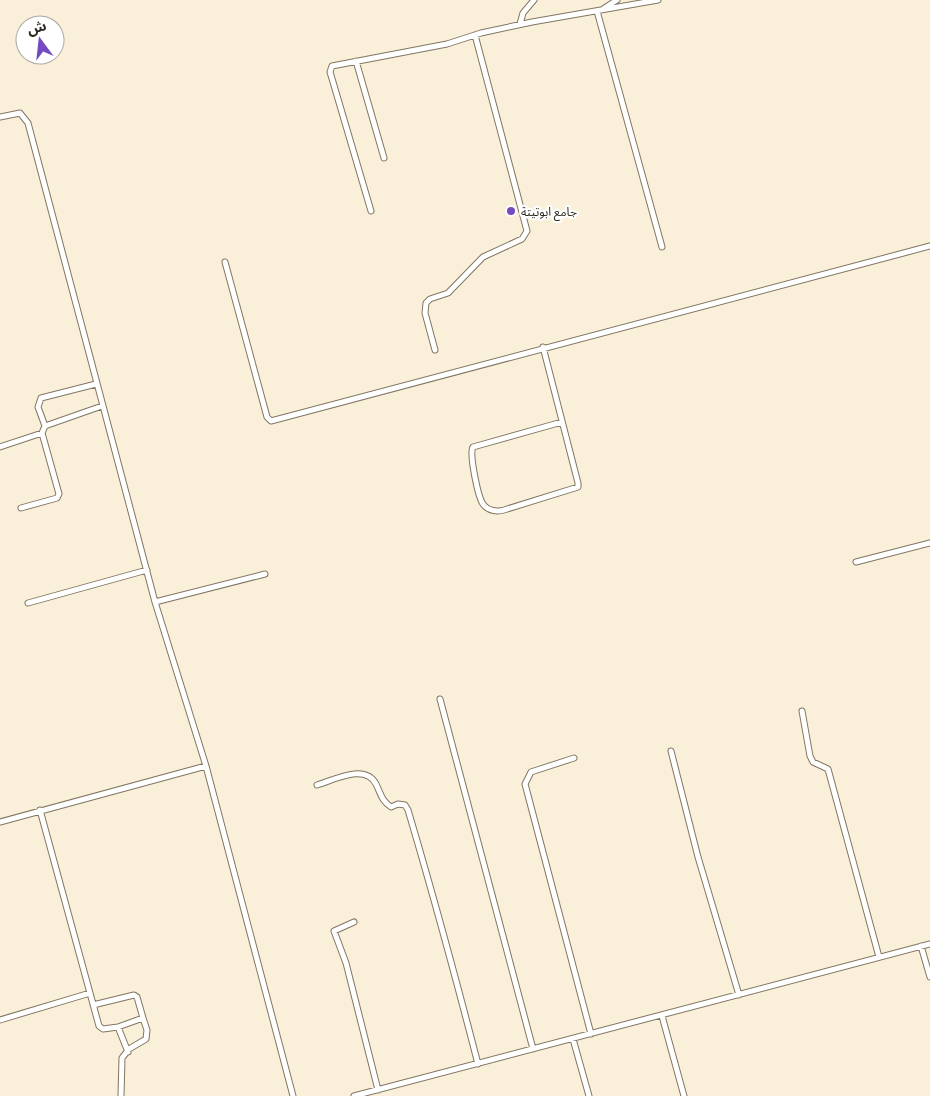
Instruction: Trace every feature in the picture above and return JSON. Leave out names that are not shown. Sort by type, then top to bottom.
[{"type":"street","points":[[520,24],[523,13],[534,0]]},
{"type":"street","points":[[600,10],[617,0]]},
{"type":"street","points":[[371,211],[330,72],[332,66],[447,44],[520,24],[658,0]]},
{"type":"street","points":[[600,10],[662,247]]},
{"type":"street","points":[[435,350],[425,313],[426,303],[430,299],[448,293],[483,257],[522,239],[527,231],[475,35]]},
{"type":"street","points":[[356,61],[384,158]]},
{"type":"street","points":[[0,117],[20,113],[26,117],[155,602],[206,766],[293,1096]]},
{"type":"street","points":[[225,262],[266,417],[271,421],[543,347],[930,246]]},
{"type":"street","points":[[543,347],[562,422],[578,487],[498,512],[486,507],[482,503],[471,454],[473,446],[562,422]]},
{"type":"street","points":[[21,508],[57,498],[59,494],[42,434],[45,426],[38,407],[41,398],[96,384]]},
{"type":"street","points":[[45,426],[102,406]]},
{"type":"street","points":[[0,446],[42,434]]},
{"type":"street","points":[[856,562],[930,542]]},
{"type":"street","points":[[28,603],[147,570]]},
{"type":"street","points":[[155,602],[265,574]]},
{"type":"street","points":[[440,699],[534,1050]]},
{"type":"street","points":[[802,711],[810,756],[813,762],[828,768],[879,957]]},
{"type":"street","points":[[671,751],[698,857],[739,995]]},
{"type":"street","points":[[574,758],[531,772],[525,784],[591,1034]]},
{"type":"street","points":[[0,822],[206,766]]},
{"type":"street","points":[[317,785],[351,774],[364,774],[375,781],[382,801],[391,807],[398,804],[405,805],[408,810],[434,892],[446,950],[478,1064]]},
{"type":"street","points":[[40,810],[99,1026],[103,1029],[118,1027],[143,1018]]},
{"type":"street","points":[[354,922],[334,932],[346,964],[378,1090]]},
{"type":"street","points":[[358,1096],[930,944]]},
{"type":"street","points":[[920,946],[930,977]]},
{"type":"street","points":[[0,1020],[90,994]]},
{"type":"street","points":[[93,1005],[134,996],[137,997],[147,1030],[146,1039],[122,1058],[121,1096]]},
{"type":"street","points":[[662,1016],[684,1096]]},
{"type":"street","points":[[118,1027],[128,1052]]},
{"type":"street","points":[[574,1039],[589,1096]]},
{"type":"place","name":"جامع ابوتيتة","points":[[511,211]]}]
